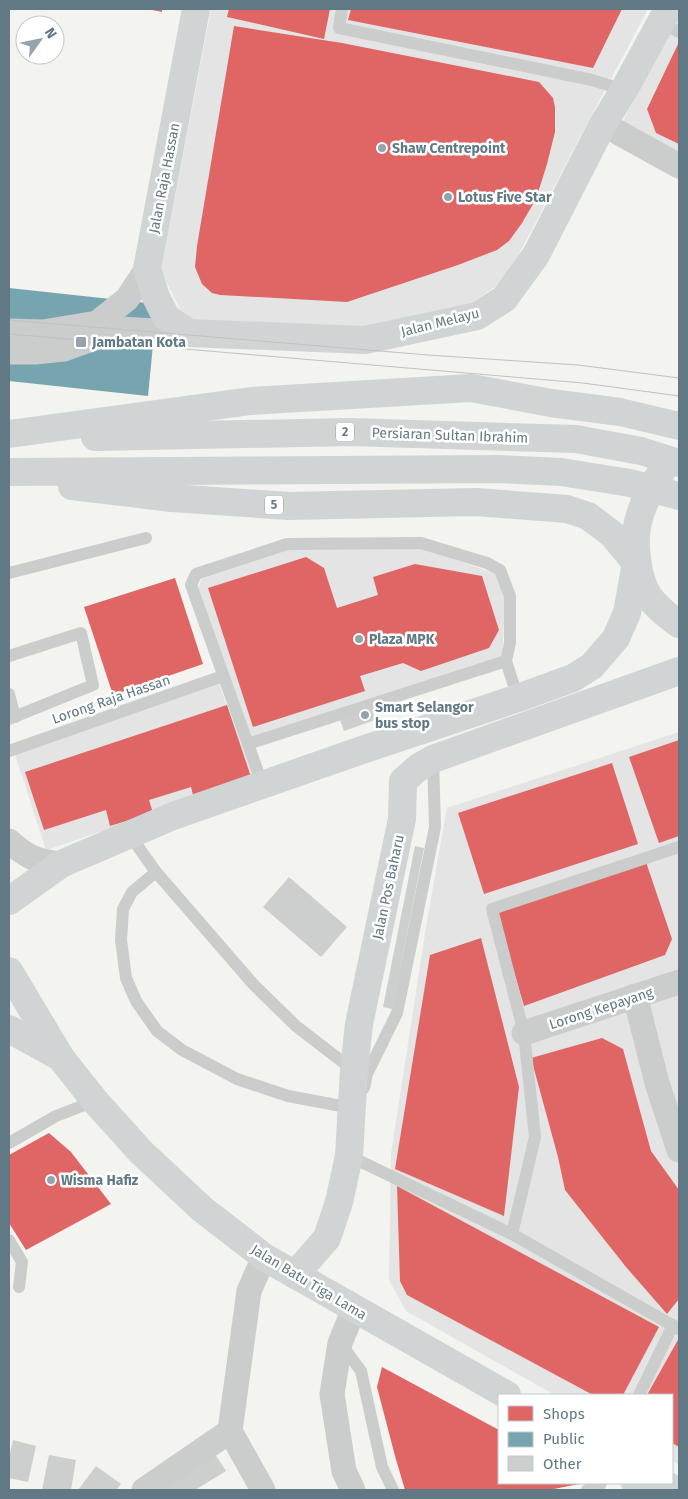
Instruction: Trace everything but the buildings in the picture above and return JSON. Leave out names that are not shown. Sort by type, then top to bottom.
[{"type":"main road","name":"Jalan Raja Hassan","points":[[146,269],[196,9]]},
{"type":"main road","name":"Jalan Melayu","points":[[189,333],[365,340],[477,316],[504,299],[536,255],[603,124],[669,21]]},
{"type":"main road","points":[[146,269],[156,297],[166,317],[189,333]]},
{"type":"main road","points":[[9,434],[251,401],[471,388],[551,403],[620,412],[679,426]]},
{"type":"main road","name":"Persiaran Sultan Ibrahim","points":[[9,439],[351,432],[483,435],[576,439],[641,451],[679,463]]},
{"type":"main road","name":"5","points":[[636,563],[637,523],[655,483],[679,450]]},
{"type":"main road","points":[[9,472],[499,469],[561,472],[630,483],[679,496]]},
{"type":"main road","name":"5","points":[[9,478],[172,498],[288,506],[476,502],[567,509],[588,516],[612,534],[636,563],[648,595],[670,618],[679,624]]},
{"type":"main road","points":[[9,901],[61,864],[173,816],[573,678],[592,666],[616,638],[627,612],[636,563]]},
{"type":"main road","points":[[362,750],[388,761],[403,781],[419,767],[433,759],[679,671]]},
{"type":"main road","name":"Jalan Pos Baharu","points":[[295,1275],[327,1238],[339,1202],[349,1156],[354,1070],[360,1024],[402,819],[403,781]]},
{"type":"main road","name":"Jalan Batu Tiga Lama","points":[[9,971],[61,1058],[95,1101],[141,1152],[202,1209],[264,1257],[505,1394]]},
{"type":"main road","points":[[9,1029],[61,1058]]},
{"type":"main road","points":[[664,1484],[676,1490]]},
{"type":"street","points":[[603,124],[679,166]]},
{"type":"street","points":[[9,331],[43,332],[97,323],[127,299],[146,269]]},
{"type":"street","points":[[9,352],[64,349],[120,329],[189,333]]},
{"type":"street","points":[[9,841],[20,851],[37,861],[61,864]]},
{"type":"street","name":"Lorong Kepayang","points":[[524,1034],[679,982]]},
{"type":"street","points":[[636,996],[657,1083],[679,1150]]},
{"type":"street","points":[[263,1490],[230,1431],[249,1291],[264,1257]]},
{"type":"street","points":[[353,1490],[344,1471],[332,1394],[340,1343],[354,1309]]},
{"type":"street","points":[[144,1490],[230,1431]]},
{"type":"lane","points":[[342,9],[339,28],[592,80],[624,90]]},
{"type":"lane","points":[[9,573],[146,538]]},
{"type":"lane","points":[[263,786],[191,585],[196,574],[287,544],[421,543],[487,563],[500,570],[510,596],[510,643],[506,661],[518,698]]},
{"type":"lane","points":[[9,656],[81,633],[93,685],[12,718],[9,694]]},
{"type":"lane","points":[[248,744],[506,661]]},
{"type":"lane","name":"Lorong Raja Hassan","points":[[9,750],[223,676]]},
{"type":"lane","points":[[433,759],[435,827],[397,1013],[367,1074],[349,1156],[512,1234],[676,1327],[640,1394]]},
{"type":"lane","points":[[129,834],[156,872],[254,985],[296,1026],[354,1070]]},
{"type":"lane","points":[[512,1234],[535,1137],[524,1034],[492,909],[679,847]]},
{"type":"lane","points":[[156,872],[132,892],[123,909],[121,940],[126,978],[136,1001],[157,1030],[182,1050],[237,1079],[288,1096],[352,1108]]},
{"type":"lane","points":[[9,1143],[56,1116],[95,1101]]},
{"type":"lane","points":[[9,1240],[22,1262],[19,1287]]},
{"type":"lane","points":[[340,1343],[361,1371],[382,1467],[393,1490]]},
{"type":"lane","points":[[588,1490],[600,1484]]},
{"type":"shaded area","name":"Shaw Centrepoint","points":[[211,9],[648,9],[517,258],[495,287],[471,303],[365,326],[196,321],[180,309],[161,271]]},
{"type":"shaded area","points":[[679,15],[679,155],[622,123]]},
{"type":"shaded area","name":"Plaza MPK","points":[[421,548],[496,574],[505,598],[502,657],[252,738],[198,588],[202,579],[287,549]]},
{"type":"shaded area","points":[[219,684],[255,780],[46,850],[15,754]]},
{"type":"shaded area","points":[[679,732],[679,1465],[673,1461],[673,1394],[553,1394],[406,1311],[389,1280],[391,1154],[427,921],[447,808]]},
{"type":"tram line","points":[[9,320],[428,355],[578,365],[679,378]]},
{"type":"tram line","points":[[9,334],[583,383],[679,396]]},
{"type":"place","name":"Shaw Centrepoint","points":[[382,148]]},
{"type":"place","name":"Lotus Five Star","points":[[448,197]]},
{"type":"place","name":"Jambatan Kota","points":[[81,342]]},
{"type":"place","name":"Plaza MPK","points":[[359,639]]},
{"type":"place","name":"Smart Selangor bus stop","points":[[365,715]]},
{"type":"place","name":"Wisma Hafiz","points":[[51,1180]]}]
